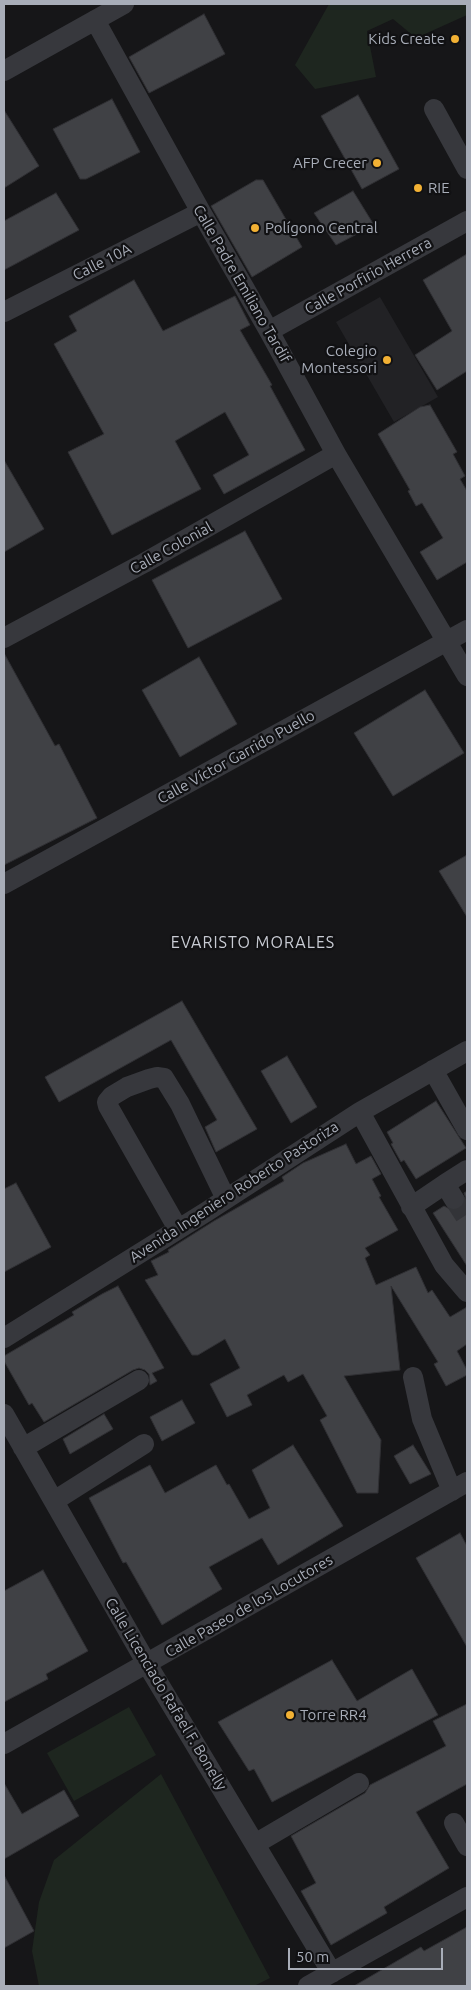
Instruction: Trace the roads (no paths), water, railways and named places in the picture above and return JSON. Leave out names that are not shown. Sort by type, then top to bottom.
[{"type":"street","points":[[4,71],[124,4]]},
{"type":"street","name":"Calle Padre Emiliano Tardif","points":[[95,20],[336,454],[467,676]]},
{"type":"street","points":[[434,109],[467,169]]},
{"type":"street","name":"Calle 10A","points":[[4,312],[201,212]]},
{"type":"street","name":"Calle Porfirio Herrera","points":[[269,331],[467,221]]},
{"type":"street","name":"Calle Colonial","points":[[4,638],[144,563],[336,454]]},
{"type":"street","name":"Calle Víctor Garrido Puello","points":[[4,884],[467,630]]},
{"type":"street","name":"Avenida Ingeniero Roberto Pastoriza","points":[[4,1338],[226,1199],[360,1112],[467,1051]]},
{"type":"street","points":[[433,1070],[467,1130]]},
{"type":"street","points":[[178,1229],[108,1106],[107,1102],[112,1096],[127,1087],[149,1079],[156,1077],[164,1078],[180,1104],[226,1199]]},
{"type":"street","points":[[360,1112],[410,1207],[444,1265],[466,1287]]},
{"type":"street","points":[[410,1207],[450,1192],[467,1170]]},
{"type":"street","points":[[412,1377],[422,1419],[460,1486]]},
{"type":"street","points":[[23,1448],[139,1380]]},
{"type":"street","name":"Calle Licenciado Rafael F. Bonelly","points":[[4,1414],[147,1664],[332,1973]]},
{"type":"street","points":[[54,1501],[144,1444]]},
{"type":"street","name":"Calle Paseo de los Locutores","points":[[4,1744],[460,1486]]},
{"type":"street","points":[[255,1844],[359,1783]]},
{"type":"street","points":[[454,1823],[467,1846]]},
{"type":"street","points":[[308,1986],[467,1897]]},
{"type":"tunnel","points":[[454,1199],[467,1219]]},
{"type":"place","name":"Kids Create","points":[[455,39]]},
{"type":"place","name":"AFP Crecer","points":[[377,163]]},
{"type":"place","name":"RIE","points":[[418,188]]},
{"type":"place","name":"Polígono Central","points":[[255,228]]},
{"type":"place","name":"Colegio Montessori","points":[[387,360]]},
{"type":"place","name":"Torre RR4","points":[[290,1715]]},
{"type":"district","name":"EVARISTO MORALES","points":[[253,943]]}]
